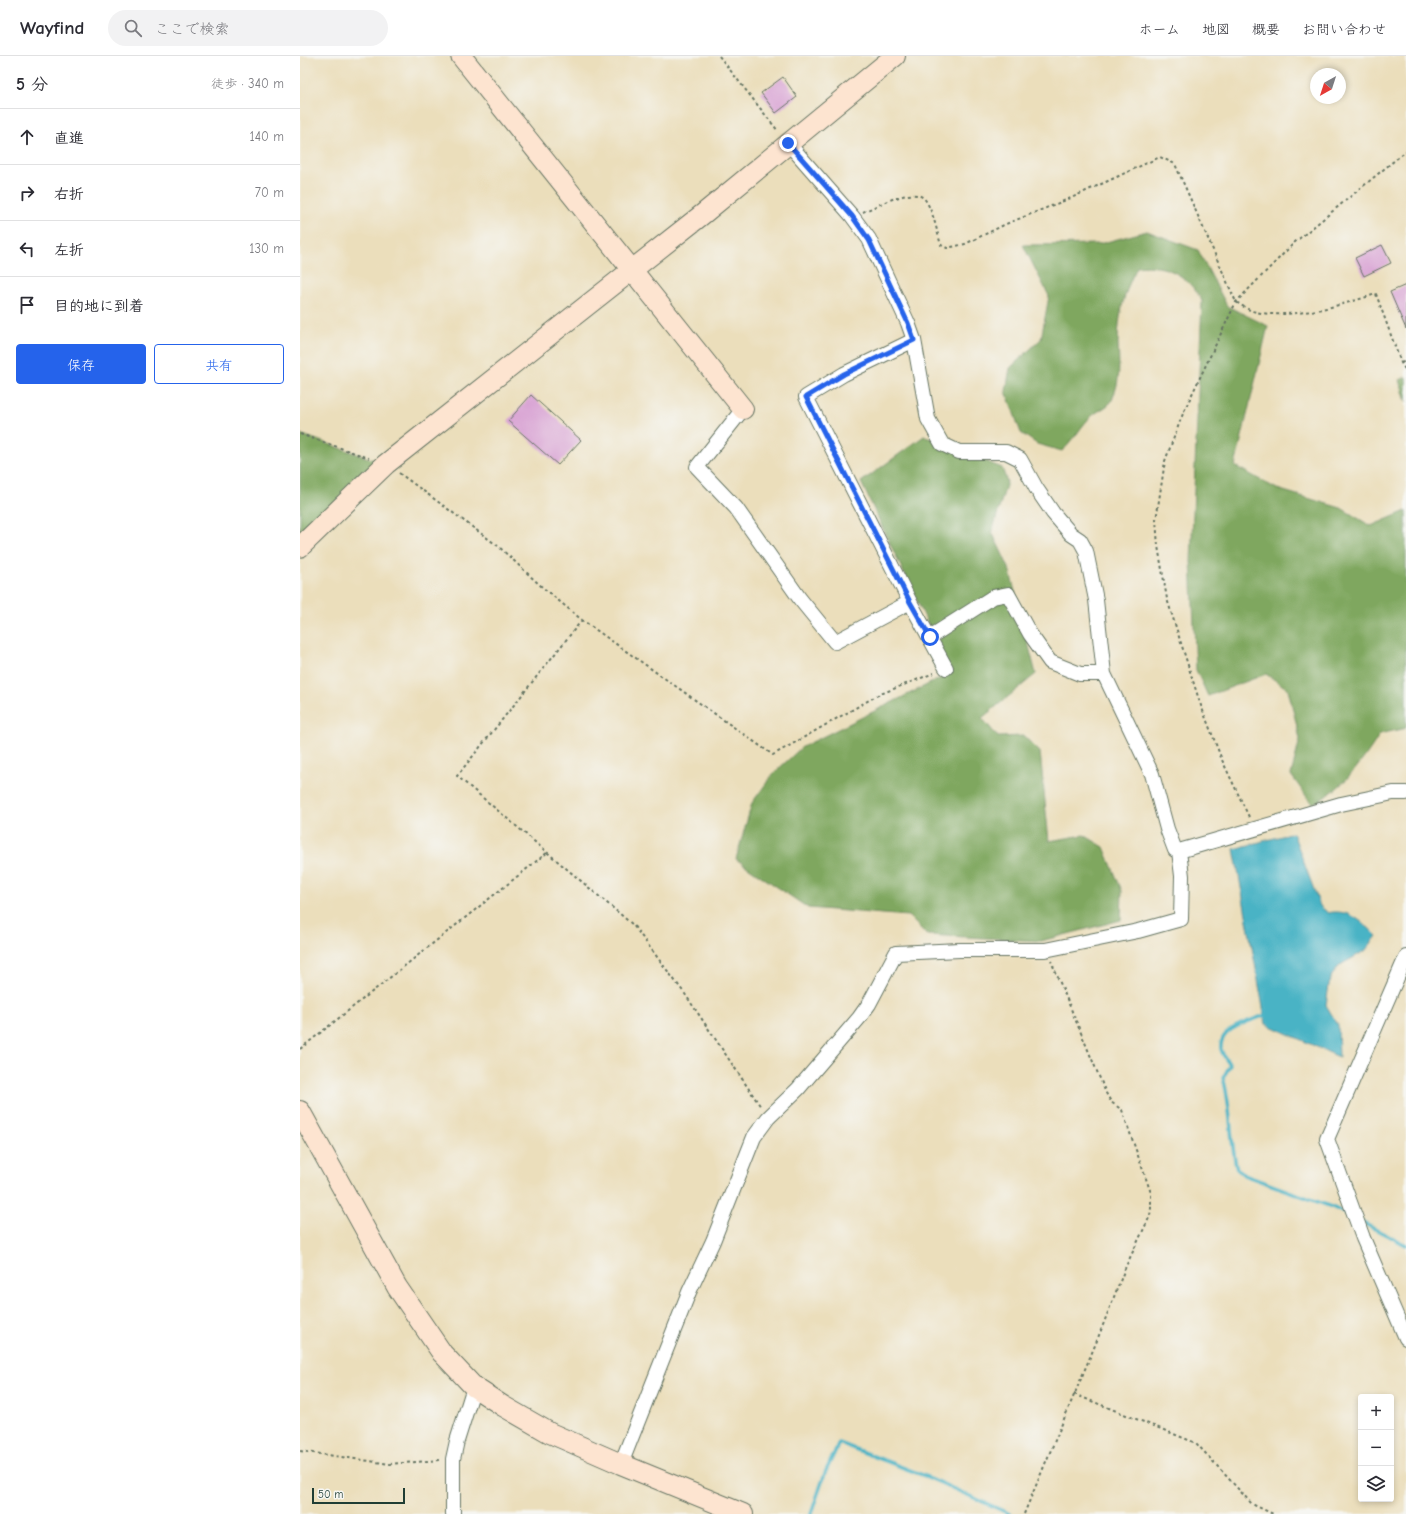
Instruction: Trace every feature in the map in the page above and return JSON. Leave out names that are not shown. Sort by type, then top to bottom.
[{"type":"street","points":[[461,56],[743,408],[697,468],[736,508],[800,599],[835,642],[910,602]]},
{"type":"street","points":[[300,547],[386,464],[703,214],[895,56]]},
{"type":"street","points":[[788,143],[852,216],[869,240],[908,323],[914,340],[928,419],[942,444],[959,452],[1006,452],[1020,459],[1036,488],[1053,513],[1071,534],[1080,540],[1086,551],[1096,600],[1104,674],[1152,774],[1167,829],[1175,850],[1179,851],[1341,804],[1393,792],[1406,793]]},
{"type":"street","points":[[914,340],[844,374],[806,397],[910,602],[946,668]]},
{"type":"street","points":[[930,637],[993,597],[1008,594],[1030,634],[1050,662],[1080,674],[1104,674]]},
{"type":"street","points":[[621,1464],[689,1292],[713,1242],[754,1137],[768,1118],[798,1089],[859,1018],[869,1004],[896,953],[960,950],[1045,950],[1138,931],[1181,919],[1182,876],[1179,851]]},
{"type":"street","points":[[1406,957],[1327,1139],[1363,1238],[1406,1338]]},
{"type":"street","points":[[300,1111],[397,1287],[442,1353],[474,1387],[503,1406],[550,1433],[743,1514]]},
{"type":"street","points":[[453,1514],[453,1459],[474,1387]]},
{"type":"path","points":[[719,56],[788,143]]},
{"type":"path","points":[[1254,828],[1222,760],[1200,703],[1169,607],[1158,546],[1156,520],[1165,461],[1184,411],[1236,302],[1295,242],[1406,151]]},
{"type":"path","points":[[852,216],[899,197],[910,194],[920,196],[926,201],[941,246],[947,248],[954,247],[965,244],[1006,224],[1071,198],[1160,157],[1175,164],[1236,302],[1252,311],[1278,314],[1336,307],[1376,294],[1401,363],[1406,371]]},
{"type":"path","points":[[1401,363],[1406,361]]},
{"type":"path","points":[[300,434],[386,464],[498,546],[541,586],[582,620],[773,755],[878,695],[946,668]]},
{"type":"path","points":[[582,620],[457,776],[549,852],[633,925],[685,994],[768,1118]]},
{"type":"path","points":[[300,1049],[549,852]]},
{"type":"path","points":[[1024,1514],[1126,1266],[1150,1216],[1152,1201],[1122,1110],[1111,1102],[1106,1093],[1045,950]]},
{"type":"path","points":[[1074,1394],[1196,1443],[1252,1504],[1273,1514]]},
{"type":"path","points":[[300,1451],[390,1464],[453,1459]]},
{"type":"green space","points":[[1147,231],[1198,250],[1227,306],[1268,326],[1235,466],[1277,489],[1341,508],[1371,526],[1406,511],[1406,728],[1380,734],[1367,754],[1343,783],[1323,798],[1312,804],[1291,775],[1300,739],[1288,689],[1266,674],[1208,696],[1196,670],[1191,561],[1202,301],[1196,292],[1183,278],[1167,269],[1148,266],[1137,267],[1125,294],[1119,323],[1118,379],[1112,400],[1104,408],[1088,419],[1062,451],[1037,444],[1021,433],[1006,391],[1010,368],[1041,339],[1049,296],[1023,245],[1099,244]]},
{"type":"green space","points":[[1406,377],[1406,402],[1400,380]]},
{"type":"green space","points":[[300,434],[386,464],[300,541]]},
{"type":"green space","points":[[924,436],[1002,468],[1007,482],[992,532],[1009,568],[1036,674],[982,718],[998,737],[1024,736],[1040,752],[1049,841],[1084,835],[1104,847],[1122,891],[1121,920],[1041,941],[927,935],[908,916],[808,908],[736,859],[752,803],[773,774],[802,747],[951,673],[861,482]]},
{"type":"water","points":[[1293,833],[1320,906],[1328,913],[1335,912],[1349,914],[1355,917],[1377,936],[1365,951],[1340,965],[1330,978],[1326,1005],[1338,1025],[1339,1057],[1266,1024],[1234,849]]},
{"type":"building","points":[[783,77],[797,97],[776,113],[761,93]]},
{"type":"building","points":[[1382,245],[1391,263],[1364,276],[1355,258]]},
{"type":"building","points":[[1406,285],[1406,329],[1390,292]]},
{"type":"building","points":[[531,395],[581,440],[558,465],[508,421]]},
{"type":"waterway","points":[[1268,1014],[1245,1022],[1230,1030],[1222,1041],[1221,1049],[1230,1065],[1223,1078],[1228,1100],[1234,1158],[1237,1169],[1244,1175],[1332,1207],[1350,1216]]},
{"type":"waterway","points":[[1361,1222],[1406,1245]]},
{"type":"waterway","points":[[811,1514],[825,1473],[839,1443],[925,1476],[1010,1514]]},
{"type":"route","points":[[788,143],[801,160],[852,216],[869,240],[908,323],[914,340],[844,374],[806,397],[829,445],[910,602],[930,637]]}]
